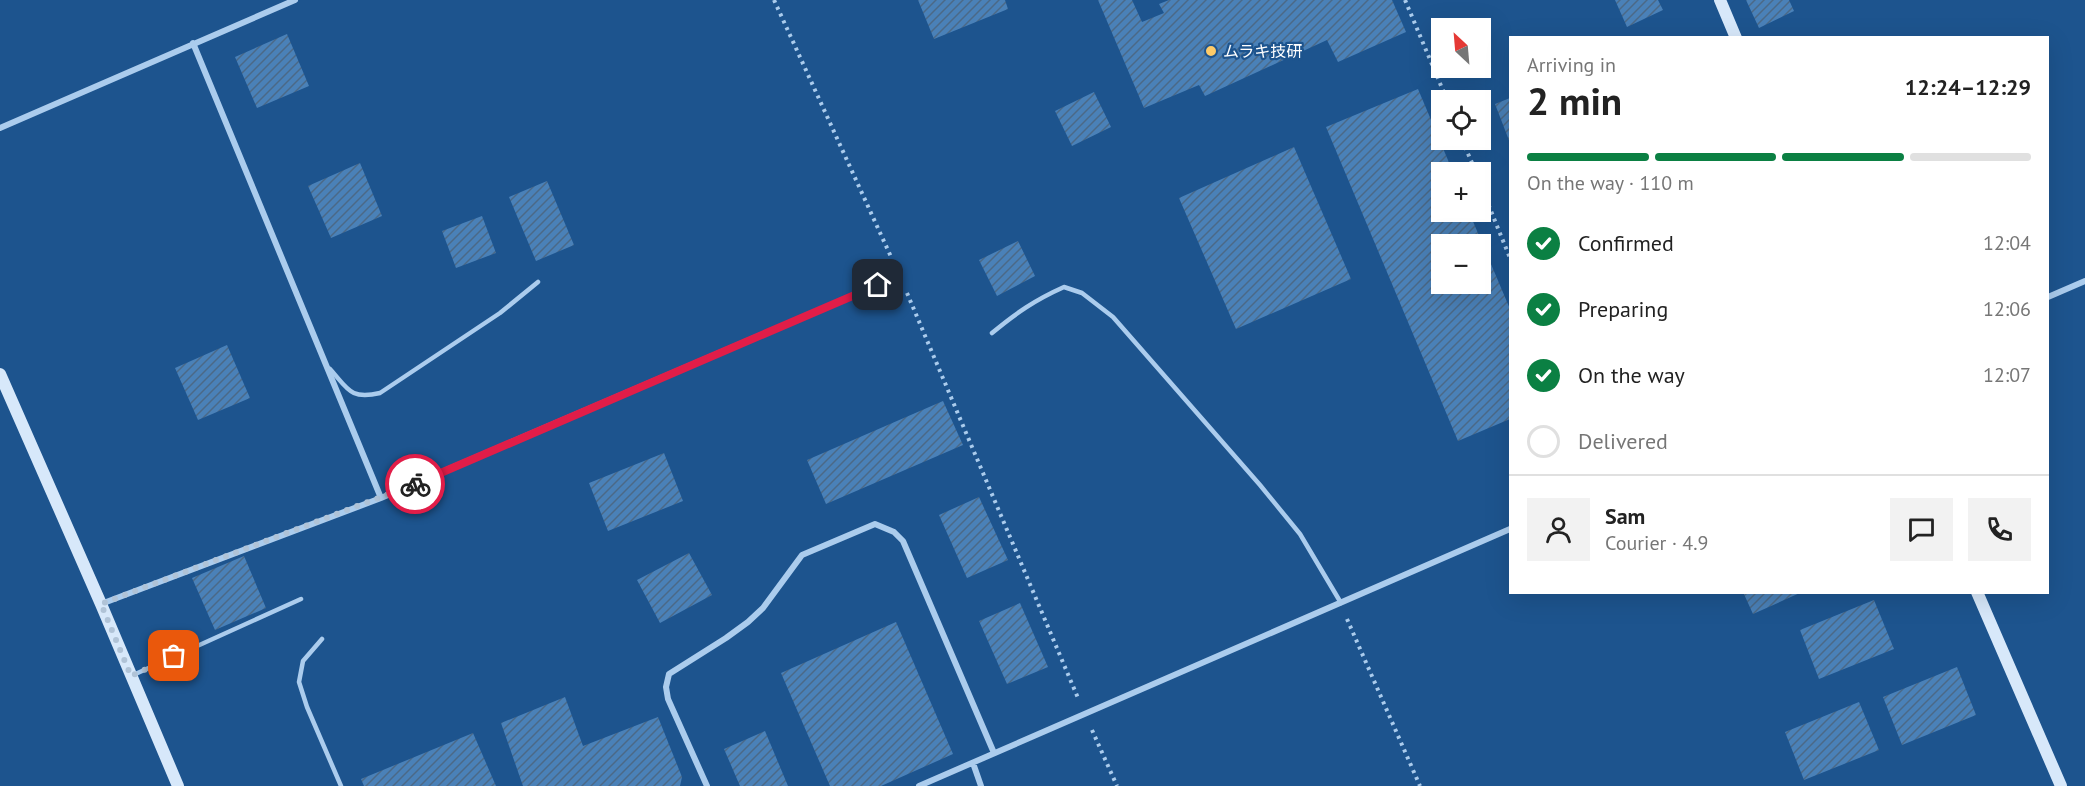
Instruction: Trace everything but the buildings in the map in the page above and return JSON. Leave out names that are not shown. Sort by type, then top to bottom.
[{"type":"street","points":[[0,128],[295,0]]},
{"type":"street","points":[[1720,0],[1735,36]]},
{"type":"street","points":[[193,43],[381,498]]},
{"type":"street","points":[[101,604],[381,498],[899,276]]},
{"type":"street","points":[[2049,297],[2085,281]]},
{"type":"street","points":[[0,375],[178,786]]},
{"type":"street","points":[[707,786],[668,699],[666,687],[669,674],[748,622],[763,608],[802,555],[875,524],[894,532],[903,541],[994,753]]},
{"type":"street","points":[[919,786],[1509,529]]},
{"type":"street","points":[[1978,594],[2061,786]]},
{"type":"street","points":[[973,763],[981,786]]},
{"type":"lane","points":[[328,367],[352,394],[364,397],[380,393],[500,312],[538,282]]},
{"type":"lane","points":[[992,333],[1020,310],[1041,297],[1064,287],[1082,293],[1113,317],[1260,485],[1300,534],[1341,603]]},
{"type":"lane","points":[[131,676],[302,598]]},
{"type":"lane","points":[[322,639],[303,661],[299,682],[340,786]]},
{"type":"path","points":[[774,0],[899,276],[1117,786]]},
{"type":"path","points":[[1405,0],[1443,90]]},
{"type":"path","points":[[1491,211],[1509,256]]},
{"type":"path","points":[[1341,603],[1420,786]]},
{"type":"way so far","points":[[174,656],[131,676],[101,604],[415,484]]},
{"type":"place","name":"ムラキ技研","points":[[1211,51]]},
{"type":"route","points":[[415,484],[878,285]]}]
